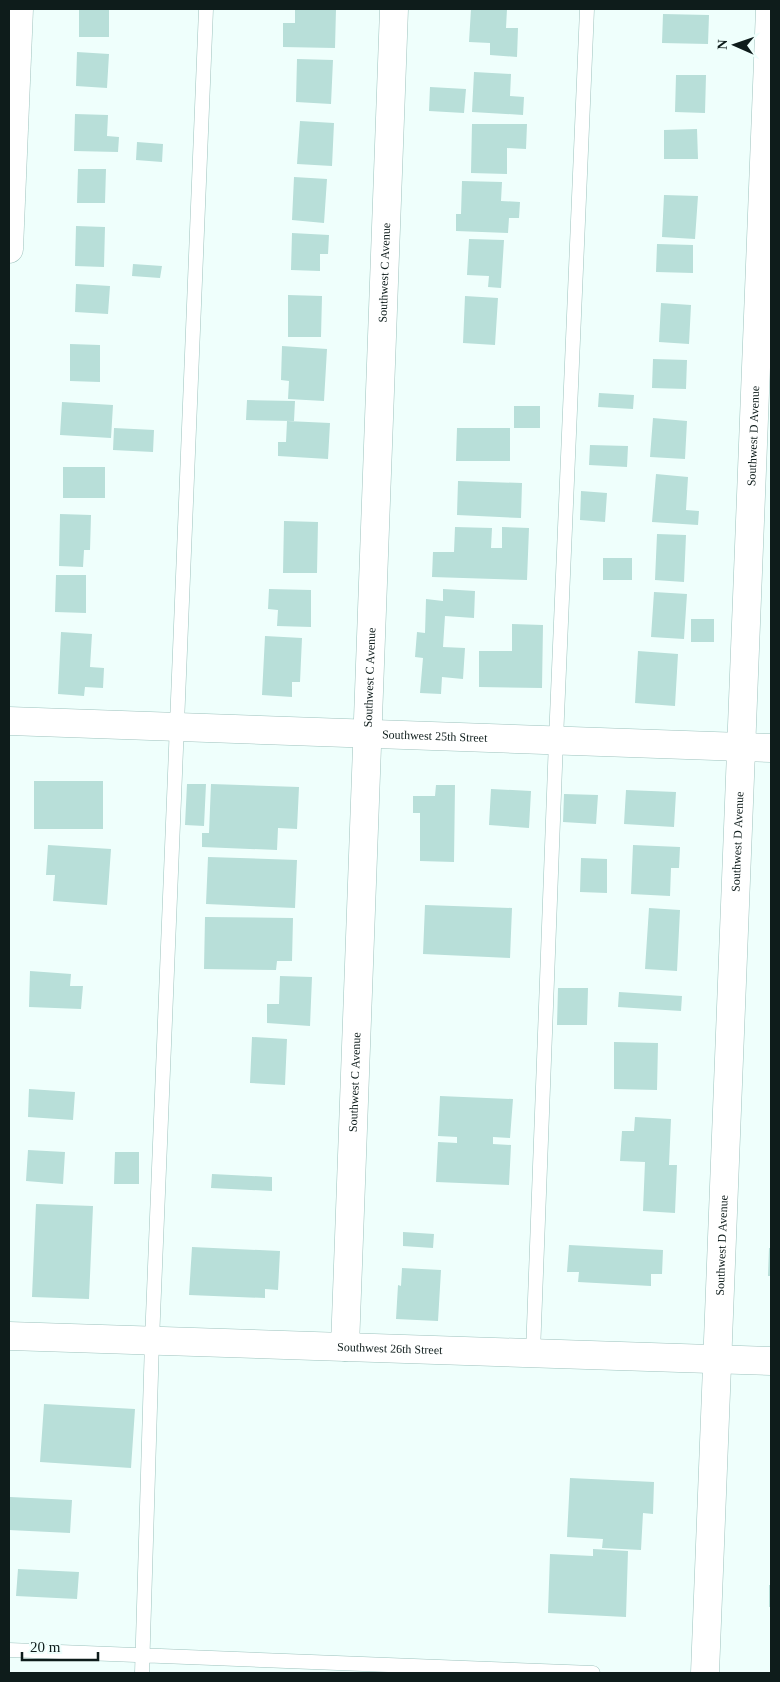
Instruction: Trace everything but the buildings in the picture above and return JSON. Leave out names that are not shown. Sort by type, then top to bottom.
[{"type":"street","points":[[9,249],[19,9]]},
{"type":"street","name":"Southwest C Avenue","points":[[345,1347],[394,9]]},
{"type":"street","name":"Southwest D Avenue","points":[[705,1673],[770,9]]},
{"type":"street","name":"Southwest 25th Street","points":[[9,721],[771,748]]},
{"type":"street","name":"Southwest 26th Street","points":[[9,1336],[771,1361]]},
{"type":"lane","points":[[142,1673],[152,1341],[206,9]]},
{"type":"lane","points":[[533,1353],[556,740],[587,9]]},
{"type":"lane","points":[[9,1650],[594,1673]]}]
